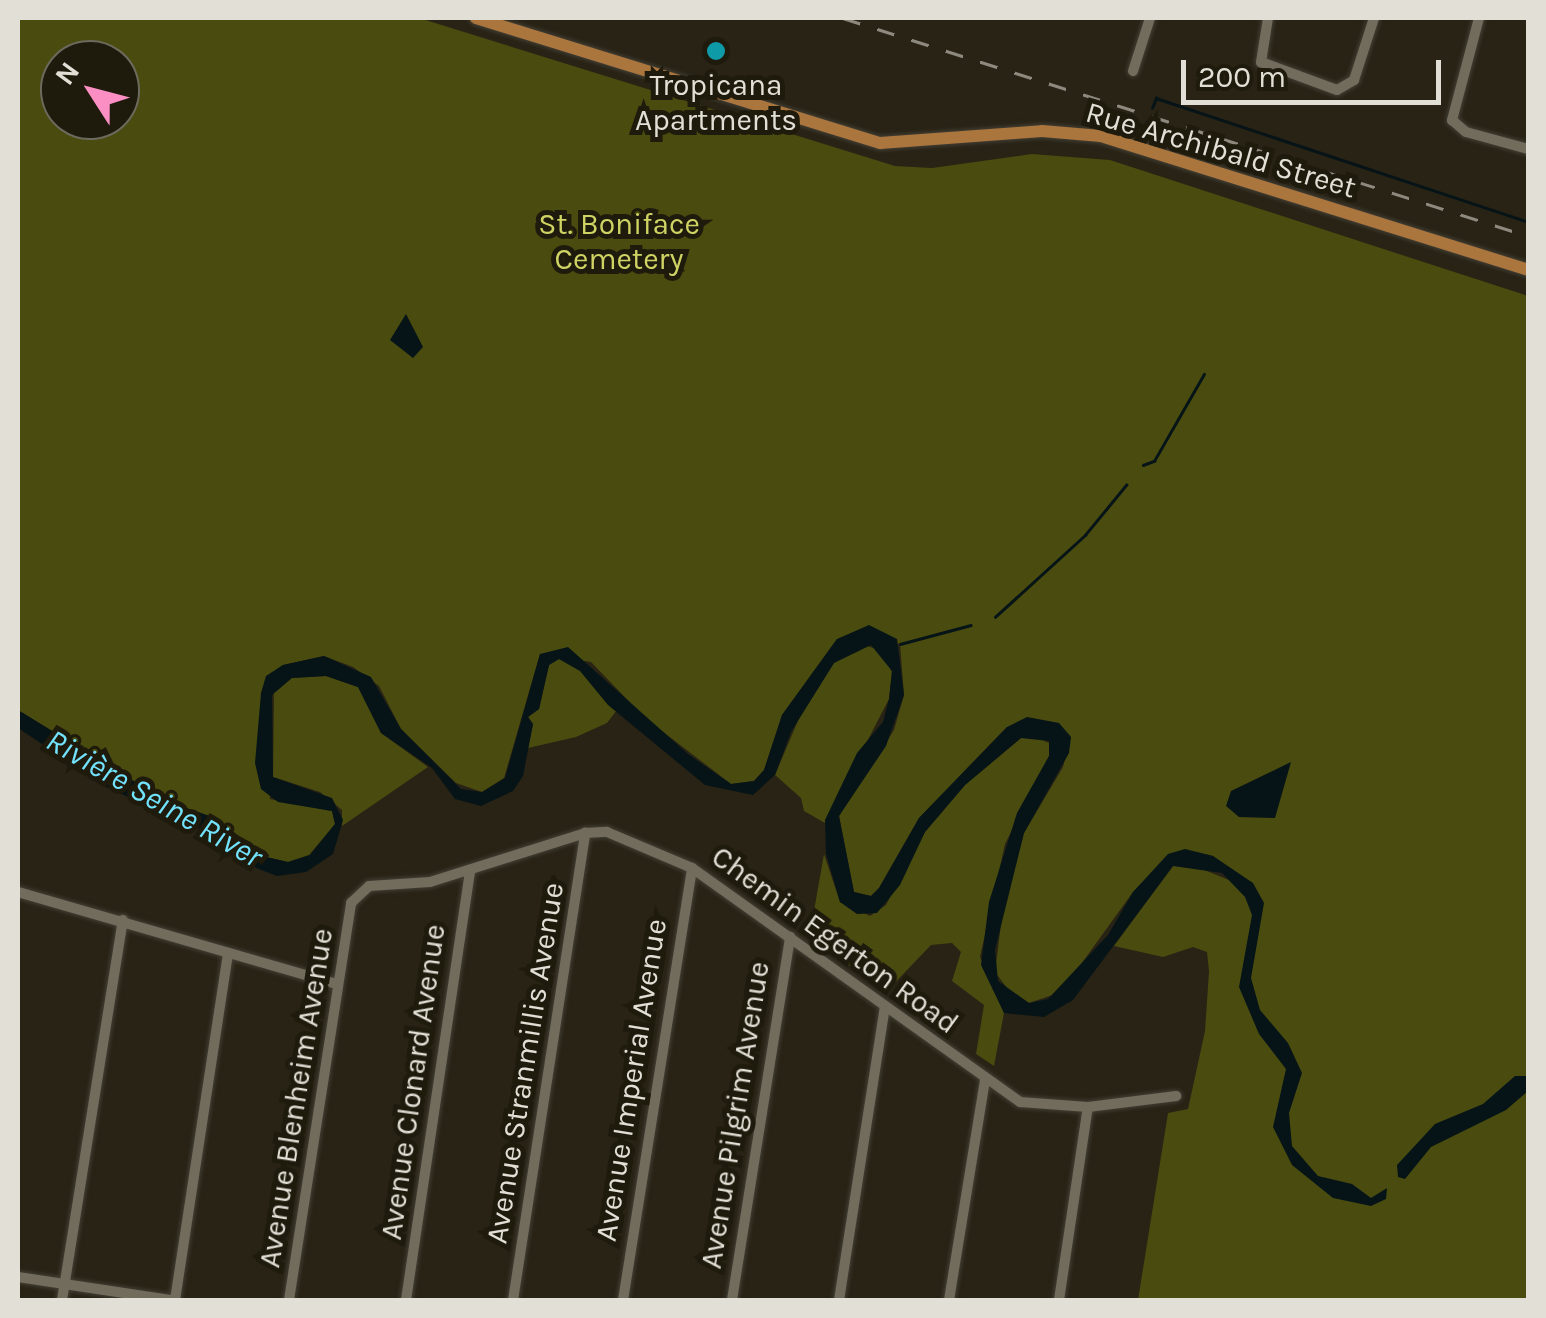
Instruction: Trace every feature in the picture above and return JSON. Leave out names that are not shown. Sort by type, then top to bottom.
[{"type":"main road","name":"Rue Archibald Street","points":[[464,18],[483,20],[880,143],[1042,131],[1101,136],[1528,270]]},
{"type":"street","points":[[1133,71],[1150,18]]},
{"type":"street","points":[[1268,18],[1261,62],[1337,90],[1354,80],[1374,18]]},
{"type":"street","points":[[1478,18],[1452,120],[1466,132],[1528,149]]},
{"type":"street","name":"Chemin Egerton Road","points":[[584,833],[606,832],[692,868],[985,1079],[1029,1105],[1088,1107],[1176,1096]]},
{"type":"street","points":[[470,871],[584,833]]},
{"type":"street","name":"Avenue Stranmillis Avenue","points":[[513,1300],[584,833]]},
{"type":"street","name":"Avenue Imperial Avenue","points":[[623,1300],[692,868]]},
{"type":"street","name":"Avenue Blenheim Avenue","points":[[290,1300],[351,902],[368,886],[470,871]]},
{"type":"street","name":"Avenue Clonard Avenue","points":[[406,1300],[470,871]]},
{"type":"street","points":[[18,892],[338,984]]},
{"type":"street","points":[[62,1300],[124,920]]},
{"type":"street","name":"Avenue Pilgrim Avenue","points":[[732,1300],[790,937]]},
{"type":"street","points":[[18,1276],[173,1300],[228,952]]},
{"type":"street","points":[[839,1300],[885,1007]]},
{"type":"street","points":[[948,1300],[985,1079]]},
{"type":"street","points":[[1059,1300],[1088,1107]]},
{"type":"green space","name":"St. Boniface Cemetery","points":[[18,18],[419,18],[895,166],[932,168],[1032,154],[1110,160],[1528,296],[1528,1300],[1138,1300],[1168,1113],[1188,1109],[1205,1031],[1209,971],[1207,952],[1193,947],[1163,957],[1114,946],[1173,866],[1192,865],[1234,882],[1234,872],[1213,856],[1185,850],[1172,855],[1133,892],[1061,992],[1029,1003],[1013,996],[995,972],[1003,908],[1024,833],[1063,767],[1071,737],[1007,727],[919,818],[879,888],[871,896],[854,892],[839,816],[894,730],[904,695],[900,644],[837,639],[782,715],[764,770],[754,781],[731,784],[645,718],[591,662],[540,654],[504,778],[482,792],[456,783],[401,729],[379,686],[353,667],[324,656],[283,665],[266,677],[270,799],[332,811],[335,824],[309,855],[288,862],[262,856],[218,819],[166,801],[18,710]]},
{"type":"green space","points":[[860,644],[880,650],[892,672],[889,699],[825,823],[804,811],[801,798],[775,775],[800,716],[834,663]]},
{"type":"green space","points":[[559,659],[580,670],[617,710],[607,723],[576,737],[528,748],[533,724],[528,717],[539,709],[549,665]]},
{"type":"green space","points":[[326,676],[358,687],[381,733],[428,767],[342,826],[342,810],[320,792],[273,777],[274,688],[292,678]]},
{"type":"green space","points":[[1036,737],[1051,744],[1049,756],[1005,844],[980,957],[1004,1013],[994,1066],[976,1054],[984,1005],[952,981],[961,952],[952,943],[931,945],[887,991],[809,939],[824,854],[840,902],[870,916],[886,905],[925,832],[965,785],[1021,738]]},
{"type":"water","points":[[406,314],[423,347],[413,358],[390,340]]},
{"type":"water","name":"Rivière Seine River","points":[[869,625],[897,639],[904,695],[886,746],[839,816],[854,892],[871,896],[879,888],[919,818],[1007,727],[1027,717],[1059,723],[1071,737],[1069,753],[1024,833],[995,950],[998,981],[1029,1003],[1048,999],[1108,935],[1133,892],[1168,854],[1185,849],[1213,856],[1253,883],[1264,903],[1251,978],[1260,1010],[1288,1043],[1302,1073],[1289,1113],[1292,1146],[1318,1176],[1352,1184],[1371,1198],[1387,1188],[1386,1199],[1371,1206],[1333,1198],[1292,1165],[1273,1127],[1286,1069],[1259,1034],[1239,987],[1252,915],[1245,897],[1222,873],[1173,866],[1073,1000],[1044,1017],[1004,1013],[981,965],[989,902],[1017,813],[1049,756],[1049,741],[1021,738],[965,785],[925,832],[900,885],[877,913],[857,914],[840,902],[826,854],[825,820],[857,753],[883,722],[892,671],[871,645],[834,663],[791,732],[775,775],[753,795],[705,785],[608,705],[580,671],[559,659],[549,665],[539,709],[528,717],[533,724],[523,776],[513,791],[481,806],[455,799],[432,768],[381,733],[358,687],[326,676],[292,678],[272,695],[273,777],[332,798],[343,820],[333,854],[306,872],[277,876],[256,868],[220,838],[108,788],[18,728],[18,710],[166,801],[218,819],[262,856],[288,862],[310,855],[335,824],[332,811],[278,802],[261,789],[255,763],[261,693],[266,676],[283,665],[324,656],[371,677],[401,729],[461,789],[482,792],[505,778],[540,654],[568,647],[688,754],[731,784],[754,781],[764,770],[782,715],[837,639]]},
{"type":"water","points":[[1291,762],[1275,818],[1239,817],[1226,806],[1231,791]]},
{"type":"water","points":[[1515,1076],[1528,1076],[1528,1091],[1506,1110],[1431,1147],[1405,1179],[1398,1177],[1397,1165],[1435,1124],[1483,1104]]},
{"type":"waterway","points":[[1152,108],[1156,98],[1528,222]]},
{"type":"waterway","points":[[1146,126],[1147,122]]},
{"type":"waterway","points":[[1143,465],[1154,461],[1204,374]]},
{"type":"waterway","points":[[995,617],[1085,535],[1126,485]]},
{"type":"waterway","points":[[900,644],[971,625]]},
{"type":"railway","points":[[843,18],[1528,236]]},
{"type":"place","name":"Tropicana Apartments","points":[[716,51]]}]
